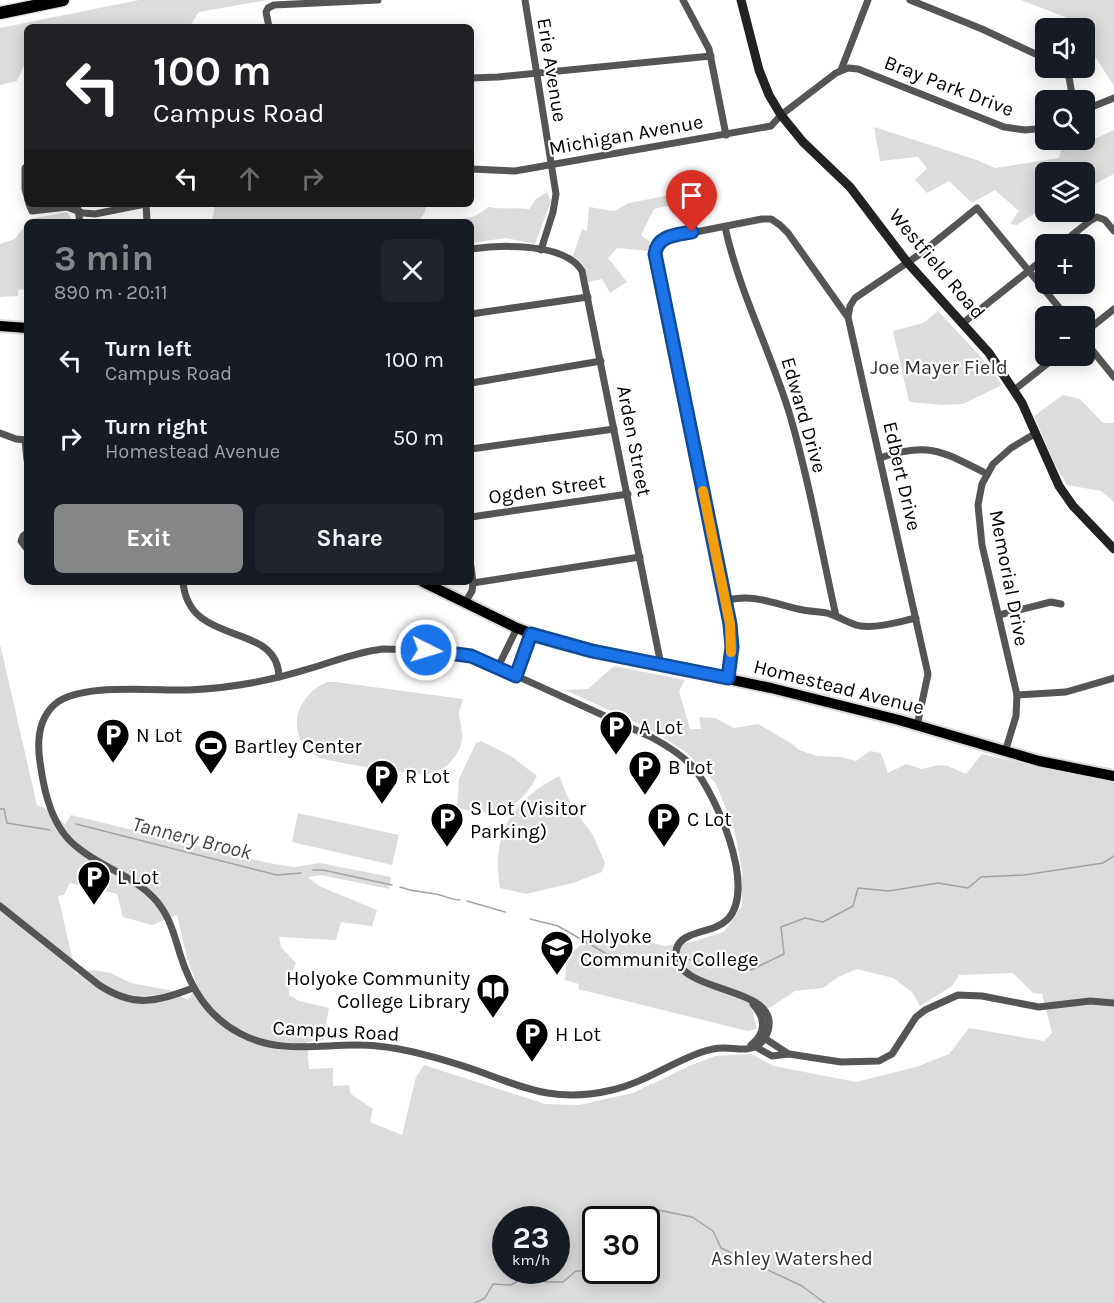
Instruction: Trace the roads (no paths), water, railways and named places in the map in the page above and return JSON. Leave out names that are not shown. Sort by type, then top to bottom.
[{"type":"highway","points":[[0,13],[63,0]]},
{"type":"main road","name":"Westfield Road","points":[[741,0],[761,78],[781,115],[795,134],[852,189],[907,262],[989,353],[1014,390],[1059,486],[1078,512],[1114,549]]},
{"type":"main road","points":[[0,326],[24,328]]},
{"type":"main road","name":"Homestead Avenue","points":[[429,585],[531,634],[581,649],[728,678],[917,726],[1005,752],[1114,776]]},
{"type":"street","points":[[268,24],[266,12],[268,8],[285,3],[378,0]]},
{"type":"street","name":"Erie Avenue","points":[[525,0],[556,202],[541,250]]},
{"type":"street","points":[[682,0],[711,56],[726,135]]},
{"type":"street","points":[[781,115],[841,70],[868,0]]},
{"type":"street","points":[[910,0],[982,29],[1035,54]]},
{"type":"street","points":[[474,78],[711,56]]},
{"type":"street","name":"Bray Park Drive","points":[[841,70],[858,69],[1010,129],[1035,129]]},
{"type":"street","points":[[1095,106],[1114,98]]},
{"type":"street","name":"Michigan Avenue","points":[[474,169],[515,171],[726,135],[771,126],[781,115]]},
{"type":"street","points":[[30,207],[32,211],[67,207]]},
{"type":"street","points":[[77,207],[84,213],[95,214],[130,207]]},
{"type":"street","points":[[848,317],[850,306],[855,298],[920,254],[977,208],[1057,306]]},
{"type":"street","points":[[1074,234],[1097,217],[1105,220],[1114,231]]},
{"type":"street","points":[[728,678],[732,641],[655,252],[659,242],[671,236],[762,219],[776,222],[788,233],[848,317]]},
{"type":"street","name":"Edward Drive","points":[[725,227],[731,252],[790,416],[836,616]]},
{"type":"street","points":[[474,249],[504,245],[541,250]]},
{"type":"street","name":"Arden Street","points":[[541,250],[566,257],[577,264],[584,276],[662,665]]},
{"type":"street","points":[[963,323],[1035,265]]},
{"type":"street","points":[[474,314],[588,297]]},
{"type":"street","points":[[1095,324],[1114,309]]},
{"type":"street","name":"Edbert Drive","points":[[848,317],[928,674],[917,726]]},
{"type":"street","points":[[1095,354],[1114,377]]},
{"type":"street","points":[[474,382],[601,361]]},
{"type":"street","points":[[1014,390],[1044,366]]},
{"type":"street","points":[[474,449],[614,429]]},
{"type":"street","points":[[0,433],[24,439]]},
{"type":"street","name":"Memorial Drive","points":[[1005,752],[1016,716],[1017,695],[978,517],[978,499],[993,464],[1005,453],[1036,433]]},
{"type":"street","points":[[880,458],[906,451],[935,450],[953,456],[987,474]]},
{"type":"street","name":"Ogden Street","points":[[474,517],[628,494]]},
{"type":"street","points":[[474,583],[640,557]]},
{"type":"street","points":[[184,585],[187,599],[196,615],[209,624],[268,650],[277,663],[279,677]]},
{"type":"street","points":[[465,603],[473,585]]},
{"type":"street","points":[[725,601],[741,598],[765,600],[836,616],[850,623],[866,626],[916,618]]},
{"type":"street","points":[[999,615],[1051,602],[1061,604]]},
{"type":"street","points":[[498,667],[517,628]]},
{"type":"street","points":[[516,676],[531,634]]},
{"type":"street","name":"Campus Road","points":[[763,1037],[763,1020],[760,1012],[749,1000],[693,976],[680,966],[677,959],[677,947],[681,941],[724,923],[734,910],[736,901],[736,874],[729,837],[718,806],[699,776],[687,761],[663,743],[498,667],[462,654],[390,648],[355,654],[279,677],[205,689],[79,692],[54,705],[46,715],[41,727],[39,745],[41,766],[50,803],[60,828],[76,847],[141,886],[158,903],[169,921],[193,988],[207,1008],[219,1020],[244,1036],[263,1043],[290,1048],[364,1045],[397,1049],[462,1066],[521,1088],[552,1095],[575,1096],[613,1090],[636,1083],[701,1052],[722,1048],[751,1047],[772,1056],[789,1054],[841,1062],[879,1061],[891,1054],[916,1017],[925,1010],[958,995],[982,996],[1039,1007],[1090,1001],[1114,1003]]},
{"type":"street","points":[[1017,695],[1066,692],[1114,678]]},
{"type":"street","points":[[0,906],[99,985],[118,996],[134,1001],[152,1001],[193,988]]},
{"type":"street","points":[[751,1047],[763,1037],[789,1054]]},
{"type":"waterway","name":"Tannery Brook","points":[[0,809],[4,809],[7,823],[50,830]]},
{"type":"waterway","name":"Tannery Brook","points":[[76,824],[277,875],[301,873]]},
{"type":"waterway","name":"Tannery Brook","points":[[686,959],[751,970],[784,954],[781,927],[805,918],[823,922],[853,906],[858,888],[889,891],[938,883],[968,888],[981,877],[1024,875],[1103,863],[1114,856]]},
{"type":"waterway","name":"Tannery Brook","points":[[313,870],[323,870],[392,885]]},
{"type":"waterway","name":"Tannery Brook","points":[[400,887],[460,900]]},
{"type":"waterway","name":"Tannery Brook","points":[[467,901],[505,912]]},
{"type":"waterway","name":"Tannery Brook","points":[[530,919],[558,926],[612,957],[667,960]]},
{"type":"waterway","points":[[660,1210],[692,1217],[713,1231],[721,1248],[802,1286],[825,1303]]},
{"type":"waterway","points":[[475,1303],[485,1298],[493,1284],[511,1285],[527,1276],[546,1282],[563,1282],[576,1271],[582,1271]]},
{"type":"place","name":"A Lot","points":[[616,756]]},
{"type":"place","name":"N Lot","points":[[113,764]]},
{"type":"place","name":"Bartley Center","points":[[211,775]]},
{"type":"place","name":"B Lot","points":[[645,796]]},
{"type":"place","name":"R Lot","points":[[382,805]]},
{"type":"place","name":"S Lot (Visitor Parking)","points":[[447,848]]},
{"type":"place","name":"C Lot","points":[[664,848]]},
{"type":"place","name":"L Lot","points":[[94,906]]},
{"type":"place","name":"Holyoke Community College","points":[[557,976]]},
{"type":"place","name":"Holyoke Community College Library","points":[[493,1019]]},
{"type":"place","name":"H Lot","points":[[532,1063]]},
{"type":"park label","name":"Joe Mayer Field","points":[[939,367]]},
{"type":"park label","name":"Ashley Watershed","points":[[792,1258]]}]
